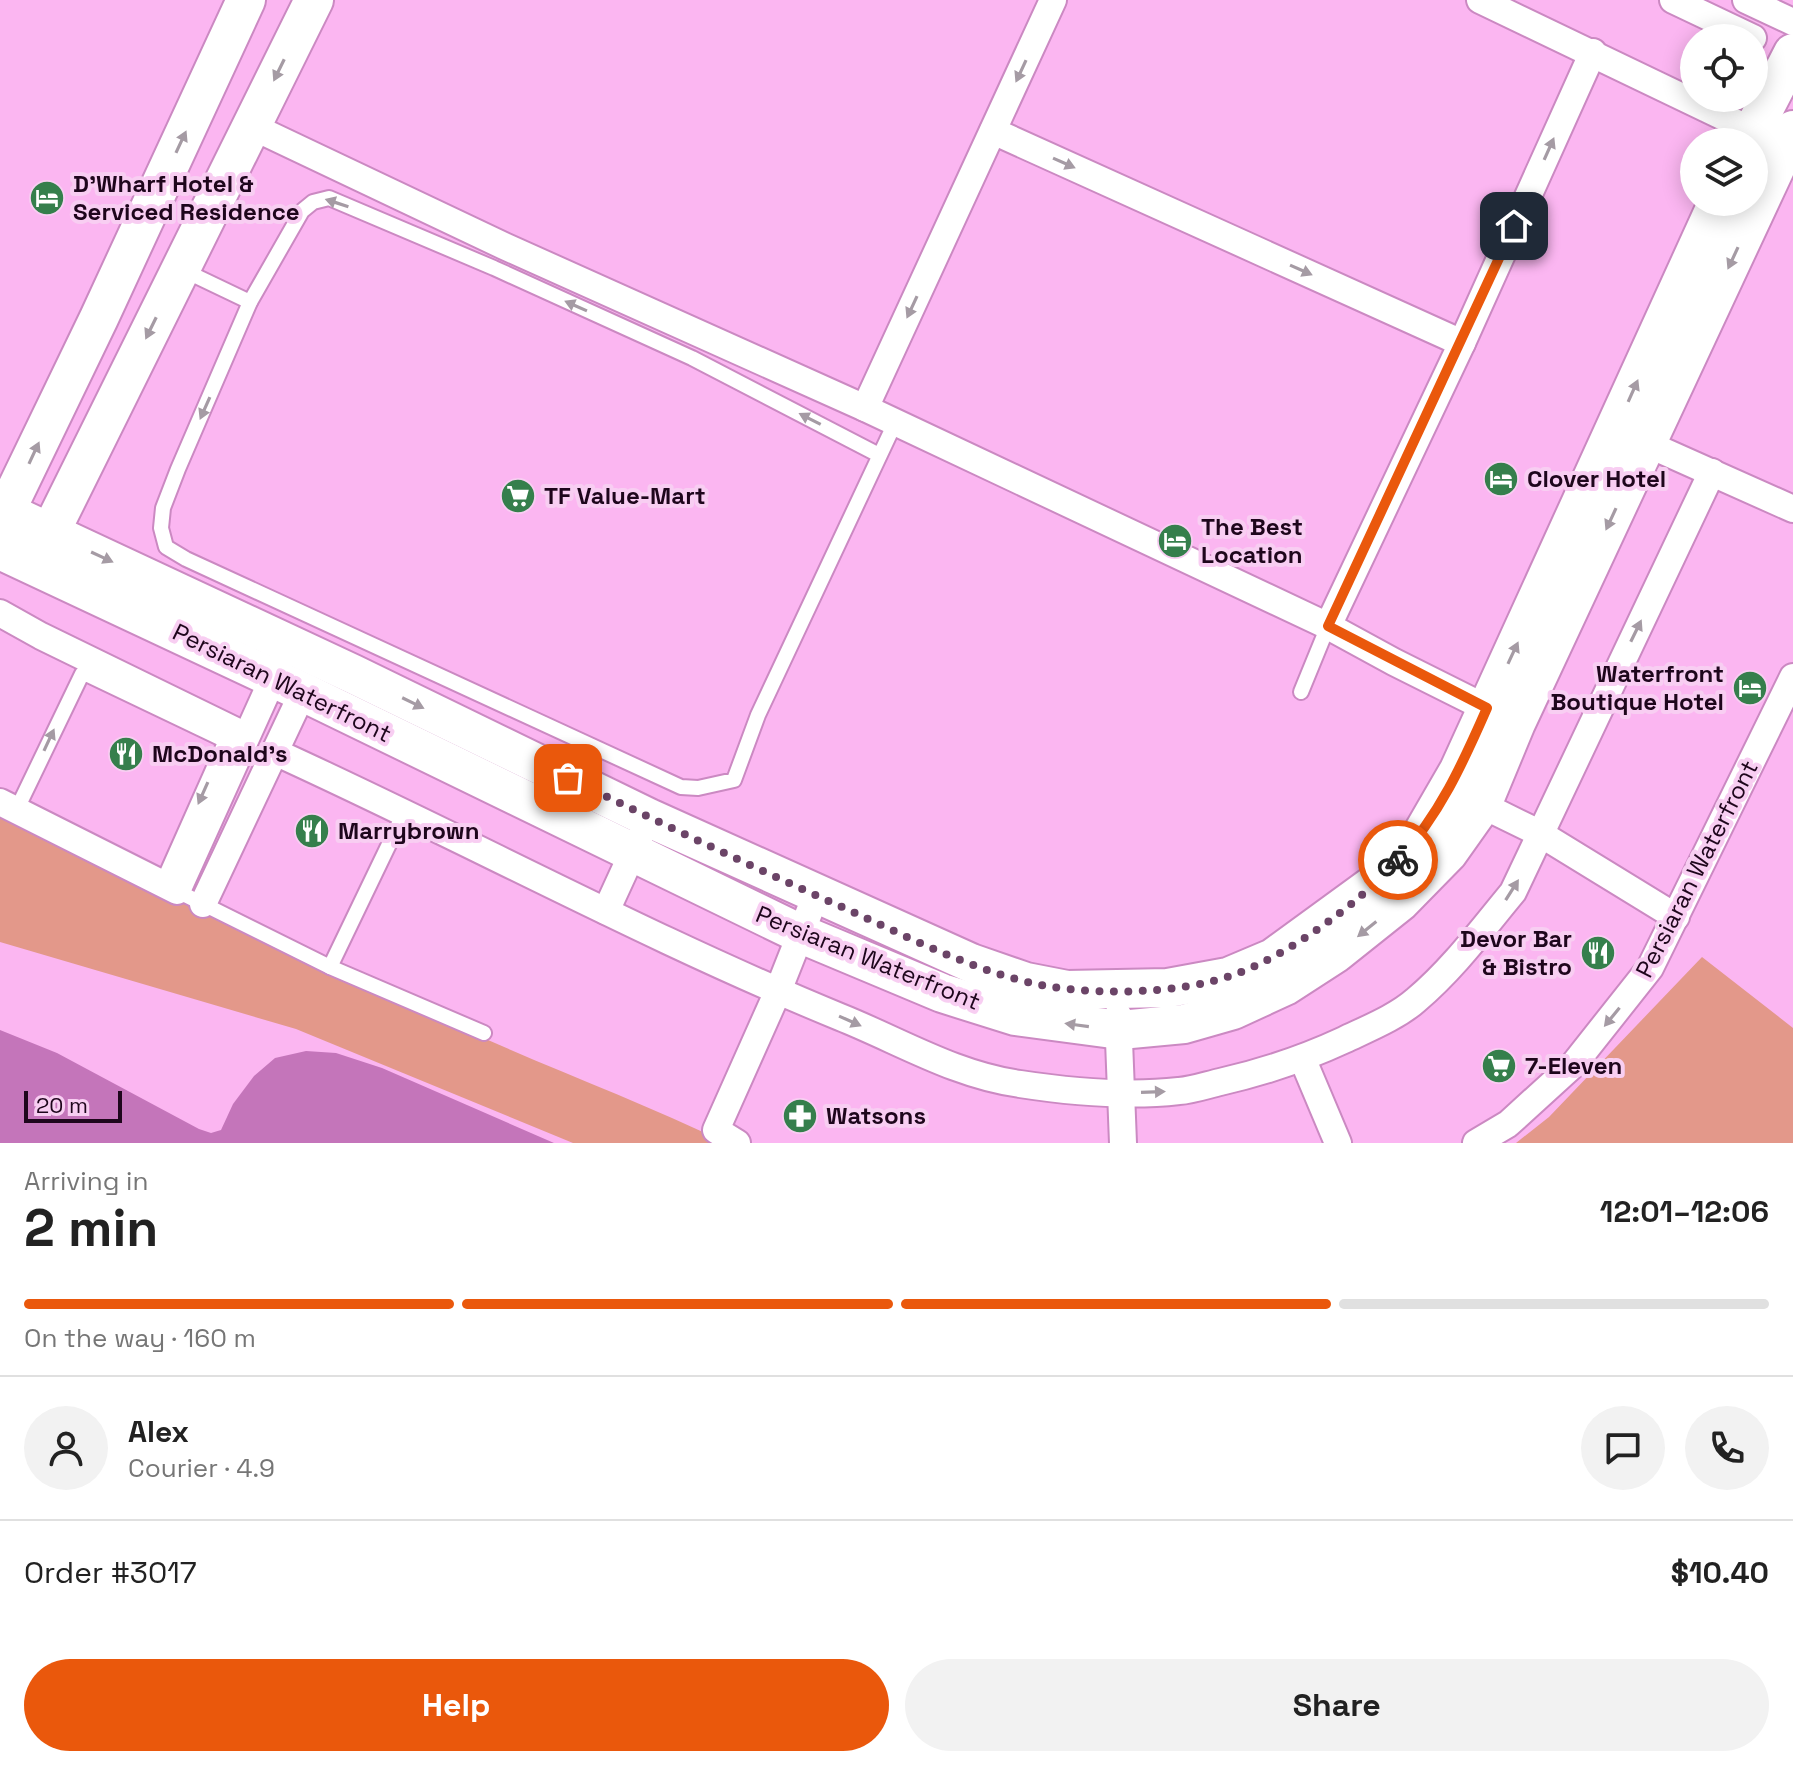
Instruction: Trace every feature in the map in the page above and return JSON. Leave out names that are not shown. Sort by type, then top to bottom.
[{"type":"street","name":"Persiaran Waterfront","points":[[246,0],[2,515],[28,550],[288,685],[801,934],[942,993],[1015,1016],[1120,1030],[1184,1024],[1233,1010],[1285,986],[1336,953],[1400,902],[1448,853],[1482,805],[1502,716],[1631,437],[1744,216]]},
{"type":"street","points":[[28,550],[180,269],[314,0]]},
{"type":"street","points":[[865,408],[1053,0]]},
{"type":"street","points":[[1480,0],[1593,52],[1735,128]]},
{"type":"street","points":[[1673,0],[1724,24]]},
{"type":"street","points":[[1746,0],[1793,47]]},
{"type":"street","points":[[1768,41],[1793,47]]},
{"type":"street","points":[[1754,128],[1793,47]]},
{"type":"street","points":[[1328,626],[1462,343],[1593,52]]},
{"type":"street","points":[[251,126],[499,257],[865,408],[1328,626],[1502,716]]},
{"type":"street","name":"Persiaran Waterfront","points":[[1768,171],[1793,130]]},
{"type":"street","points":[[993,131],[1462,343]]},
{"type":"street","name":"Persiaran Waterfront","points":[[1631,437],[1713,216]]},
{"type":"street","points":[[1631,437],[1793,509]]},
{"type":"street","points":[[275,752],[405,811],[606,911],[957,1070],[1019,1084],[1120,1093],[1181,1091],[1303,1060],[1358,1034],[1415,1001],[1464,950],[1513,892],[1712,472]]},
{"type":"street","name":"Persiaran Waterfront","points":[[28,550],[289,644],[361,659],[649,818],[971,963],[1026,982],[1067,990],[1168,988],[1228,977],[1273,958],[1380,880],[1422,834],[1459,770],[1502,716]]},
{"type":"street","points":[[0,613],[246,736]]},
{"type":"street","points":[[203,904],[275,752],[288,685],[289,644]]},
{"type":"street","name":"Persiaran Waterfront","points":[[1476,1143],[1508,1124],[1574,1064],[1650,968],[1793,677]]},
{"type":"street","points":[[8,807],[170,888],[246,736],[288,685]]},
{"type":"street","points":[[1482,805],[1539,833],[1676,917]]},
{"type":"street","points":[[606,911],[649,818]]},
{"type":"street","points":[[737,1143],[716,1130],[778,991],[816,895]]},
{"type":"street","points":[[1116,991],[1123,1143]]},
{"type":"street","points":[[1303,1060],[1338,1143]]},
{"type":"lane","points":[[879,455],[499,257],[329,198],[313,202],[302,211],[250,302],[163,508],[161,528],[166,547],[361,659],[681,787],[698,788],[734,780],[758,715],[895,423]]},
{"type":"lane","points":[[180,269],[250,302]]},
{"type":"lane","points":[[1301,692],[1328,626]]},
{"type":"lane","points":[[8,807],[82,674],[88,675],[225,743],[170,888],[330,967],[484,1033]]},
{"type":"lane","points":[[330,967],[405,811]]},
{"type":"shaded area","points":[[0,810],[365,985],[726,1143],[573,1143],[296,1029],[0,942]]},
{"type":"shaded area","points":[[1702,957],[1793,1028],[1793,1143],[1516,1143],[1549,1117]]},
{"type":"shaded area","points":[[0,1030],[57,1053],[211,1133],[221,1130],[233,1104],[254,1076],[275,1058],[306,1051],[336,1053],[382,1068],[554,1143],[0,1143]]},
{"type":"way so far","points":[[568,778],[816,895],[971,963],[1026,982],[1067,990],[1168,988],[1228,977],[1273,958],[1317,928],[1380,880],[1398,860]]},
{"type":"place","name":"D'Wharf Hotel & Serviced Residence","points":[[47,198]]},
{"type":"place","name":"Clover Hotel","points":[[1501,479]]},
{"type":"place","name":"TF Value-Mart","points":[[518,496]]},
{"type":"place","name":"The Best Location","points":[[1175,541]]},
{"type":"place","name":"Waterfront Boutique Hotel","points":[[1750,688]]},
{"type":"place","name":"McDonald's","points":[[126,754]]},
{"type":"place","name":"Marrybrown","points":[[312,831]]},
{"type":"place","name":"Devor Bar & Bistro","points":[[1598,953]]},
{"type":"place","name":"7-Eleven","points":[[1499,1066]]},
{"type":"place","name":"Watsons","points":[[800,1116]]},
{"type":"route","points":[[1398,860],[1422,834],[1438,808],[1487,708],[1328,626],[1514,226]]}]
